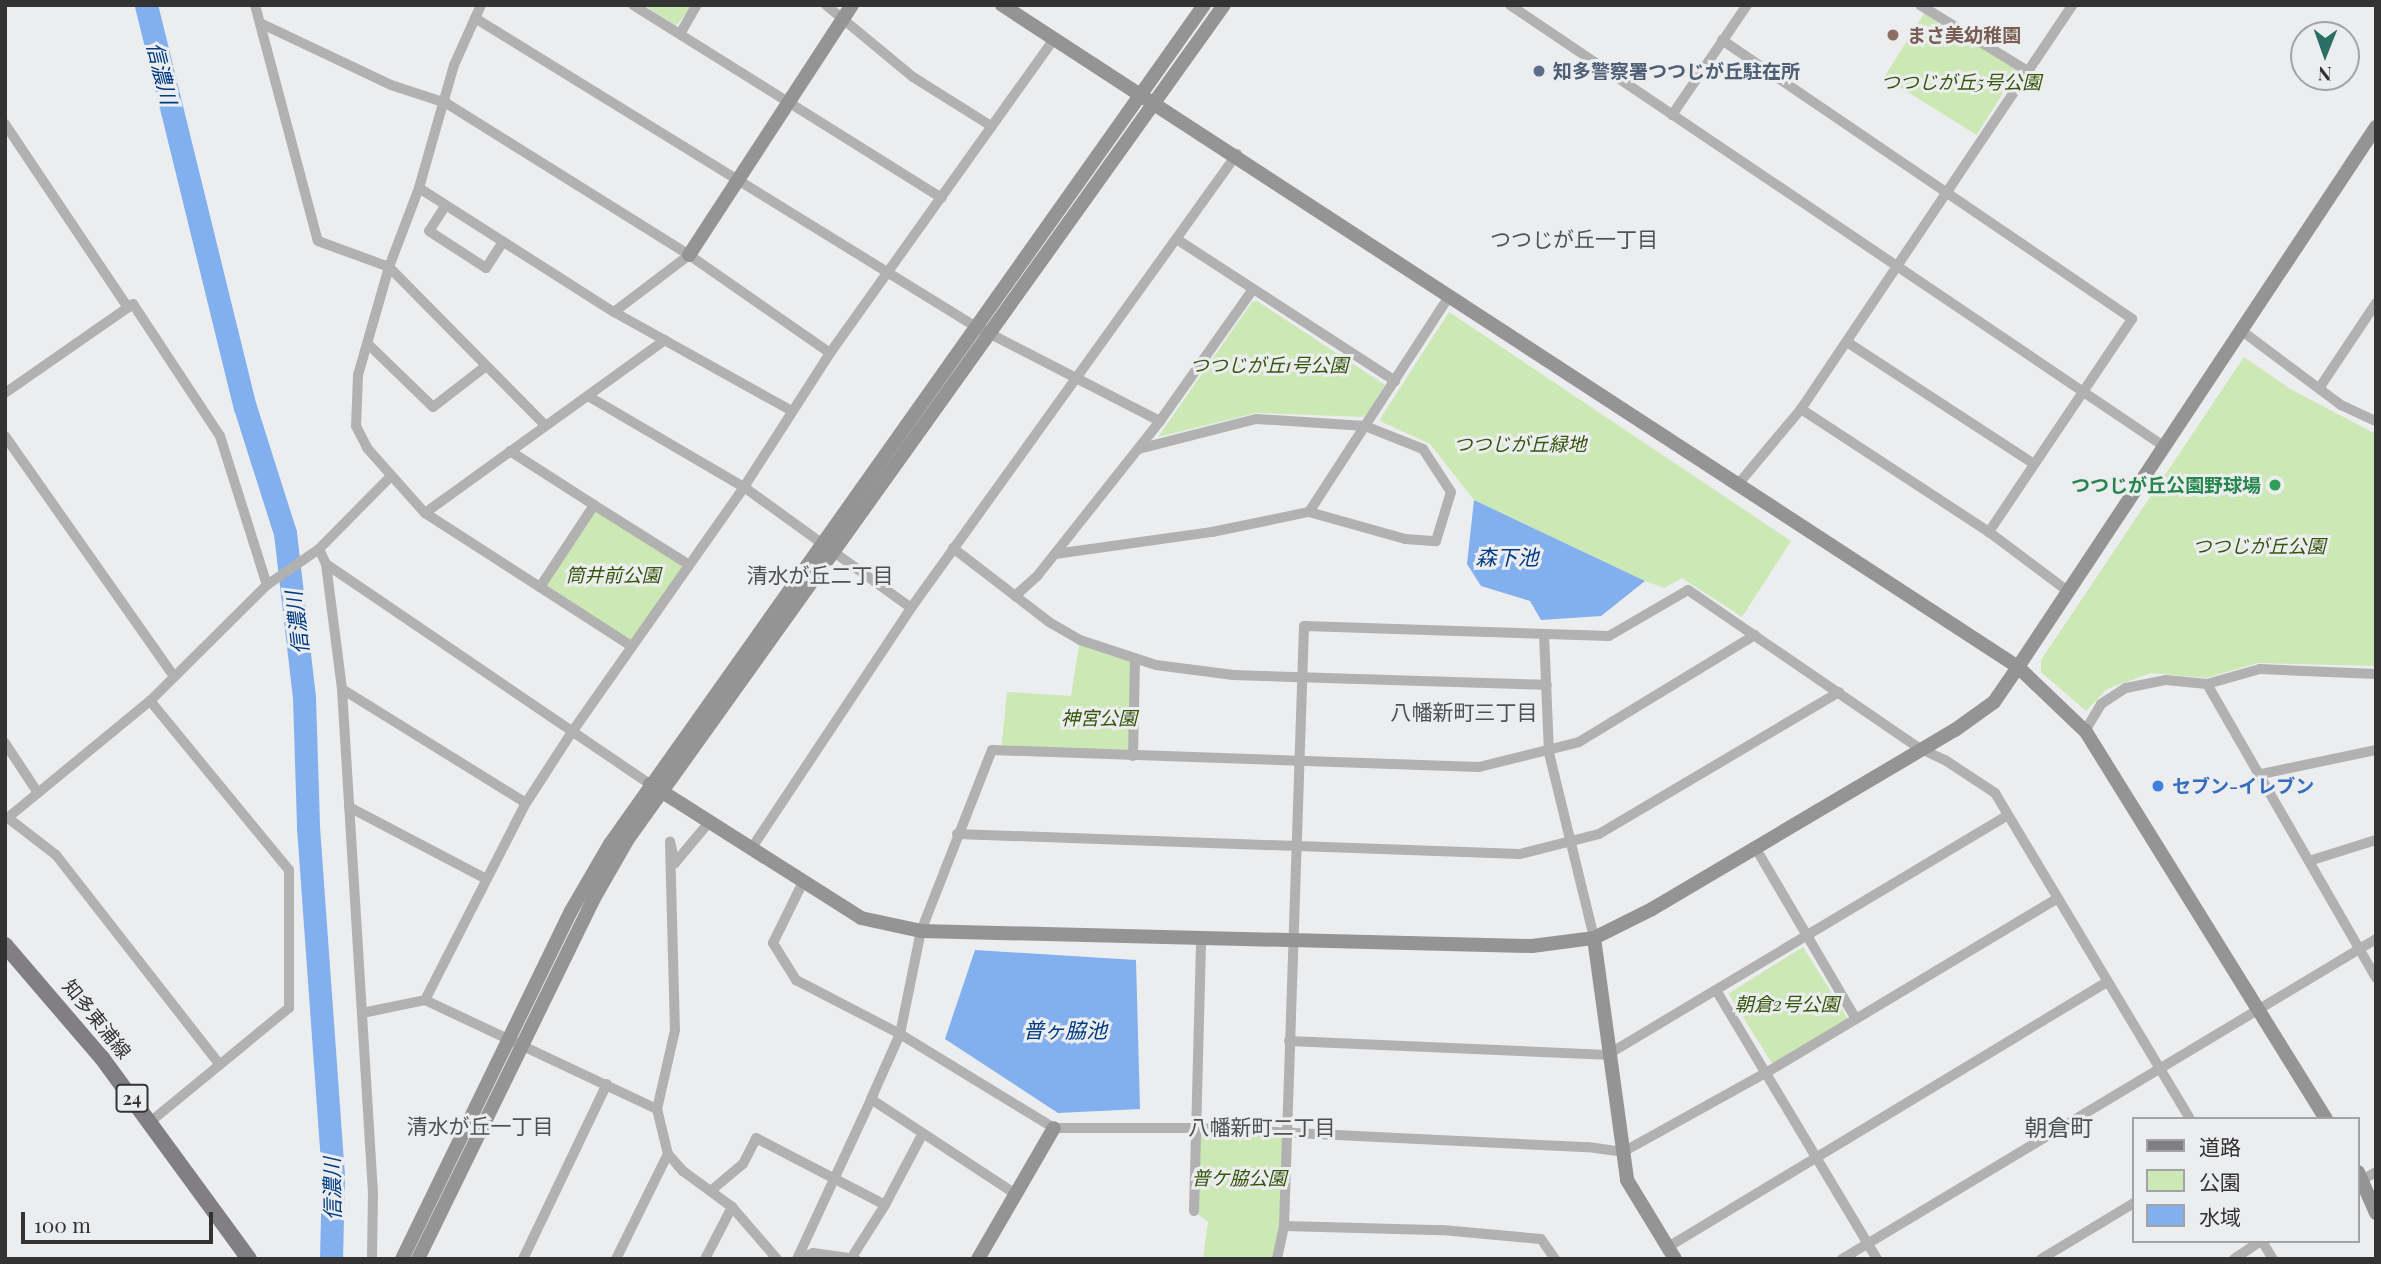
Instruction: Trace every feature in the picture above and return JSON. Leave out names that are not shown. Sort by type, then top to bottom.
[{"type":"main road","name":"知多東浦線","points":[[5,945],[58,1002],[150,1122],[249,1259]]},
{"type":"street","points":[[255,5],[318,241],[388,267],[545,425]]},
{"type":"street","points":[[481,5],[454,65],[446,103],[419,188],[388,267],[354,402],[356,426],[366,448],[425,513],[630,645]]},
{"type":"street","points":[[633,5],[942,198]]},
{"type":"street","points":[[680,34],[697,5]]},
{"type":"street","points":[[826,5],[848,11],[913,76],[991,126]]},
{"type":"street","points":[[1002,5],[1053,40],[1237,154],[1317,212],[1740,482],[2018,667],[2085,731],[2259,1007],[2325,1117]]},
{"type":"street","points":[[825,550],[973,325],[1204,5]]},
{"type":"street","points":[[402,1259],[571,911],[825,550],[989,334],[1224,5]]},
{"type":"street","points":[[1510,5],[2165,447]]},
{"type":"street","points":[[1672,115],[1747,5]]},
{"type":"street","points":[[1920,5],[2026,70]]},
{"type":"street","points":[[1740,482],[1801,409],[2072,5]]},
{"type":"street","points":[[614,312],[689,256],[848,11]]},
{"type":"street","points":[[475,18],[973,325],[1160,421]]},
{"type":"street","points":[[260,23],[391,85],[446,103],[689,256],[830,353]]},
{"type":"street","points":[[425,1000],[526,803],[572,732],[686,563],[744,487],[790,410],[1053,40]]},
{"type":"street","points":[[1722,40],[2132,319],[1990,532]]},
{"type":"street","points":[[5,124],[128,308]]},
{"type":"street","points":[[326,564],[572,732],[802,884],[860,918],[921,931],[1201,937],[1490,948],[1594,938],[1755,847],[1919,748],[1955,730],[1994,702],[2376,127]]},
{"type":"street","points":[[751,849],[911,608],[1178,240],[1237,154]]},
{"type":"street","points":[[419,188],[444,208],[614,312],[790,410]]},
{"type":"street","points":[[444,208],[429,231],[486,268],[502,243]]},
{"type":"street","points":[[1178,240],[1395,381]]},
{"type":"street","points":[[1015,596],[1055,554],[1160,421],[1253,289]]},
{"type":"street","points":[[1309,512],[1450,296]]},
{"type":"street","points":[[5,393],[133,304],[220,436],[268,585]]},
{"type":"street","points":[[2320,387],[2375,308]]},
{"type":"street","points":[[2242,331],[2341,405],[2376,421]]},
{"type":"street","points":[[425,513],[665,340]]},
{"type":"street","points":[[1847,342],[2034,464]]},
{"type":"street","points":[[369,345],[433,407],[486,366]]},
{"type":"street","points":[[588,396],[744,487],[825,550],[911,608]]},
{"type":"street","points":[[1801,409],[1990,532],[2068,592]]},
{"type":"street","points":[[1055,554],[1212,532],[1309,512],[1405,539],[1436,541],[1451,492],[1423,449],[1365,426],[1256,419],[1138,449]]},
{"type":"street","points":[[5,436],[173,675]]},
{"type":"street","points":[[510,451],[686,563]]},
{"type":"street","points":[[220,1065],[56,855],[7,819],[150,701],[173,675],[268,585],[319,550],[391,476]]},
{"type":"street","points":[[540,587],[594,505]]},
{"type":"street","points":[[953,548],[1015,596],[1080,640],[1156,665],[1233,675],[1300,674],[1547,685]]},
{"type":"street","points":[[319,550],[326,564],[342,689],[373,1193],[372,1259]]},
{"type":"street","points":[[1277,1259],[1284,1226],[1301,761],[1300,674],[1304,626],[1609,636],[1688,590],[1919,748],[1945,760],[1995,793],[2189,1117]]},
{"type":"street","points":[[1544,634],[1549,752],[1594,938],[1607,1055],[1628,1180],[1672,1253],[1816,1157],[2107,982]]},
{"type":"street","points":[[798,1259],[900,1034],[921,931],[957,834],[992,751],[1479,767],[1549,752],[1579,742],[1755,635]]},
{"type":"street","points":[[1133,755],[1135,658]]},
{"type":"street","points":[[2085,731],[2102,705],[2126,688],[2166,680],[2207,684],[2260,669],[2376,674]]},
{"type":"street","points":[[2207,684],[2376,978]]},
{"type":"street","points":[[342,689],[526,803]]},
{"type":"street","points":[[957,834],[1520,854],[1570,839],[1599,834],[1839,692]]},
{"type":"street","points":[[150,701],[289,870],[289,1008],[150,1122]]},
{"type":"street","points":[[5,743],[38,793]]},
{"type":"street","points":[[2258,775],[2376,750]]},
{"type":"street","points":[[418,1259],[593,900],[656,787]]},
{"type":"street","points":[[349,807],[486,880]]},
{"type":"street","points":[[1289,1041],[1607,1055],[2007,816]]},
{"type":"street","points":[[710,821],[675,863],[670,842],[675,1030],[657,1109],[668,1154],[682,1171],[713,1189],[732,1207],[777,1259]]},
{"type":"street","points":[[2309,861],[2376,840]]},
{"type":"street","points":[[1755,847],[1856,1019]]},
{"type":"street","points":[[802,884],[774,943],[796,980],[900,1034],[1054,1128],[1194,1128],[1287,1135],[1575,1146],[1623,1153],[1764,1074],[2056,899]]},
{"type":"street","points":[[1194,1211],[1194,1128],[1201,937]]},
{"type":"street","points":[[1842,1259],[2376,939]]},
{"type":"street","points":[[1716,990],[1877,1259]]},
{"type":"street","points":[[362,1013],[425,1000],[657,1109]]},
{"type":"street","points":[[523,1259],[607,1084]]},
{"type":"street","points":[[873,1095],[871,1099],[1014,1193]]},
{"type":"street","points":[[978,1259],[1054,1128]]},
{"type":"street","points":[[798,1259],[813,1253],[854,1258],[923,1133]]},
{"type":"street","points":[[713,1189],[743,1164],[756,1138],[885,1205]]},
{"type":"street","points":[[616,1259],[668,1154]]},
{"type":"street","points":[[2364,1176],[2376,1213]]},
{"type":"street","points":[[2040,1259],[2132,1204]]},
{"type":"street","points":[[705,1259],[732,1207]]},
{"type":"street","points":[[1284,1226],[1442,1230],[1541,1239],[1555,1259]]},
{"type":"street","points":[[2234,1259],[2259,1243]]},
{"type":"street","points":[[2263,1243],[2273,1259]]},
{"type":"green space","points":[[644,5],[693,5],[676,26]]},
{"type":"green space","name":"つつじが丘5号公園","points":[[1925,12],[2017,70],[1977,135],[1884,77]]},
{"type":"green space","name":"つつじが丘1号公園","points":[[1257,301],[1385,385],[1365,417],[1256,413],[1158,437],[1252,302]]},
{"type":"green space","name":"つつじが丘緑地","points":[[1449,312],[1791,541],[1742,617],[1682,578],[1664,588],[1645,581],[1474,500],[1430,444],[1382,422],[1380,419]]},
{"type":"green space","name":"つつじが丘公園","points":[[2244,357],[2292,390],[2376,434],[2376,666],[2258,663],[2206,678],[2151,673],[2107,689],[2086,711],[2041,672],[2041,660]]},
{"type":"green space","name":"筒井前公園","points":[[594,505],[686,563],[635,646],[542,588]]},
{"type":"green space","name":"神宮公園","points":[[1080,640],[1135,658],[1133,756],[1001,751],[1007,692],[1071,696]]},
{"type":"green space","name":"朝倉2号公園","points":[[1803,947],[1848,1018],[1773,1065],[1728,994]]},
{"type":"green space","name":"普ケ脇公園","points":[[1194,1128],[1287,1135],[1277,1259],[1203,1259],[1208,1222],[1194,1211]]},
{"type":"water","name":"森下池","points":[[1474,500],[1645,581],[1601,616],[1541,620],[1530,601],[1481,586],[1467,564]]},
{"type":"water","name":"普ヶ脇池","points":[[975,950],[1136,960],[1140,1109],[1058,1113],[945,1039]]},
{"type":"waterway","name":"信濃川","points":[[146,5],[245,407],[285,533],[304,697],[308,827],[333,1177],[331,1259]]},
{"type":"place","name":"まさ美幼稚園","points":[[1893,35]]},
{"type":"place","name":"知多警察署つつじが丘駐在所","points":[[1539,71]]},
{"type":"place","name":"つつじが丘公園野球場","points":[[2275,485]]},
{"type":"place","name":"セブン-イレブン","points":[[2158,786]]},
{"type":"district","name":"つつじが丘一丁目","points":[[1574,238]]},
{"type":"district","name":"清水が丘二丁目","points":[[820,574]]},
{"type":"district","name":"八幡新町三丁目","points":[[1464,711]]},
{"type":"district","name":"清水が丘一丁目","points":[[480,1125]]},
{"type":"district","name":"八幡新町二丁目","points":[[1262,1126]]},
{"type":"district","name":"朝倉町","points":[[2059,1127]]}]
